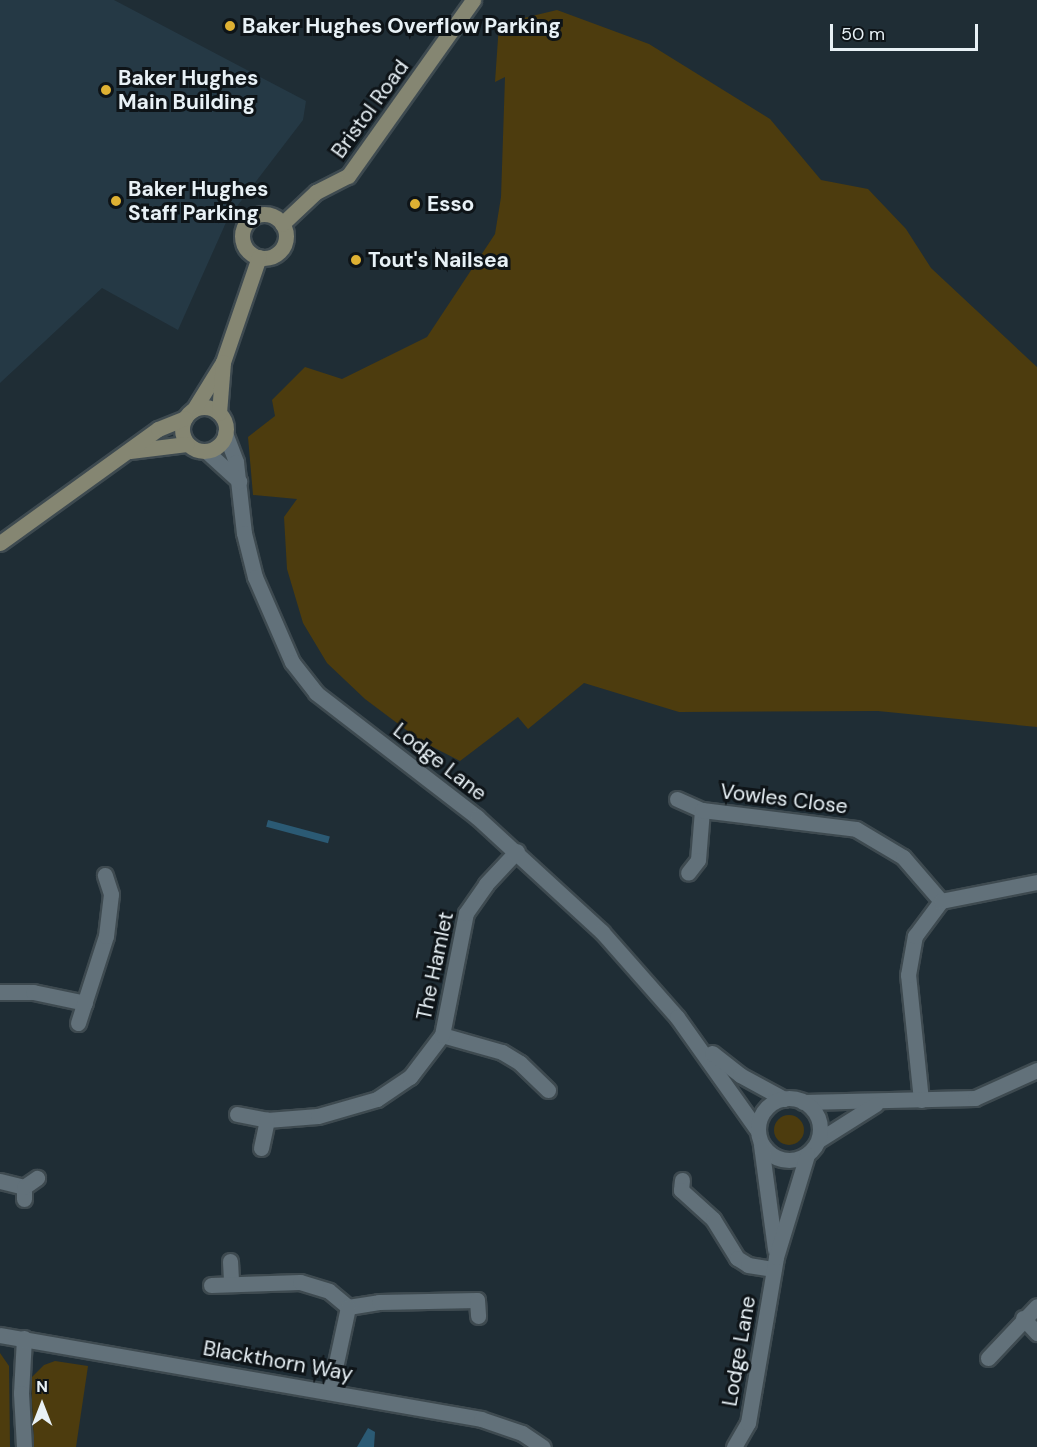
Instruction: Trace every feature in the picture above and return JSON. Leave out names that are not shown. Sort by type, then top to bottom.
[{"type":"main road","name":"Bristol Road","points":[[282,224],[316,192],[348,176],[473,0]]},
{"type":"main road","points":[[265,214],[282,224],[286,238],[279,251],[259,257],[243,242],[247,222],[265,214]]},
{"type":"main road","points":[[187,444],[182,431],[189,414],[223,362],[259,257]]},
{"type":"main road","points":[[130,451],[187,444],[206,451],[219,445],[225,433],[219,413],[223,362]]},
{"type":"main road","points":[[0,543],[158,429],[207,407],[219,413]]},
{"type":"street","name":"Lodge Lane","points":[[225,433],[239,481],[244,533],[255,577],[292,662],[316,693],[434,782],[517,851],[602,932],[691,1036],[759,1136],[775,1263]]},
{"type":"street","points":[[206,451],[239,481]]},
{"type":"street","name":"Vowles Close","points":[[677,799],[702,810],[856,828],[903,857],[941,901]]},
{"type":"street","name":"Vowles Close","points":[[688,873],[699,856],[702,810]]},
{"type":"street","name":"The Hamlet","points":[[237,1114],[267,1120],[318,1116],[377,1099],[418,1070],[442,1035],[466,913],[486,884],[517,851]]},
{"type":"street","points":[[78,1023],[104,947],[118,892],[105,875]]},
{"type":"street","points":[[921,1100],[908,964],[915,936],[941,901],[1037,882]]},
{"type":"street","points":[[0,992],[33,992],[85,1003]]},
{"type":"street","name":"The Hamlet","points":[[442,1035],[502,1052],[520,1063],[548,1090]]},
{"type":"street","name":"Lodge Lane","points":[[691,1036],[740,1075],[784,1099]]},
{"type":"street","points":[[890,1100],[870,1106],[819,1140],[807,1155],[780,1159],[759,1136],[762,1113],[784,1099],[803,1102],[975,1098],[1037,1070]]},
{"type":"street","points":[[803,1102],[816,1113],[819,1140]]},
{"type":"street","points":[[261,1149],[267,1120]]},
{"type":"street","name":"Lodge Lane","points":[[734,1447],[748,1423],[775,1263],[807,1155]]},
{"type":"street","points":[[0,1181],[24,1193],[37,1178]]},
{"type":"street","points":[[682,1180],[681,1190],[713,1218],[737,1258],[748,1265],[775,1263]]},
{"type":"street","points":[[230,1262],[231,1282]]},
{"type":"street","points":[[211,1285],[231,1282],[306,1283],[334,1293],[348,1307]]},
{"type":"street","points":[[348,1307],[379,1302],[477,1300],[478,1316]]},
{"type":"street","points":[[988,1358],[1023,1318],[1037,1306]]},
{"type":"street","points":[[330,1391],[348,1307]]},
{"type":"street","points":[[1023,1318],[1037,1333]]},
{"type":"street","name":"Blackthorn Way","points":[[0,1335],[481,1419],[522,1433],[543,1447]]},
{"type":"street","points":[[24,1338],[21,1393],[24,1447]]},
{"type":"shaded area","points":[[0,0],[114,0],[306,101],[303,120],[228,218],[178,330],[102,288],[0,383]]},
{"type":"shaded area","points":[[557,10],[649,44],[770,119],[821,180],[868,189],[906,229],[931,268],[1037,367],[1037,727],[878,711],[679,712],[584,683],[528,729],[518,717],[460,761],[421,741],[365,699],[327,663],[303,623],[287,569],[284,517],[297,499],[253,495],[248,437],[275,416],[272,400],[305,367],[342,379],[427,337],[495,234],[501,197],[505,77],[495,82],[499,24]]},
{"type":"shaded area","points":[[789,1115],[795,1116],[803,1124],[803,1136],[795,1144],[789,1145],[783,1144],[775,1136],[774,1130],[775,1124],[783,1116]]},
{"type":"shaded area","points":[[0,1353],[9,1366],[10,1447],[0,1447]]},
{"type":"shaded area","points":[[55,1361],[88,1366],[76,1447],[34,1447],[31,1378],[44,1365]]},
{"type":"water","points":[[268,820],[330,837],[328,843],[266,827]]},
{"type":"water","points":[[368,1428],[375,1432],[374,1447],[357,1447]]},
{"type":"place","name":"Baker Hughes Overflow Parking","points":[[230,26]]},
{"type":"place","name":"Baker Hughes Main Building","points":[[106,90]]},
{"type":"place","name":"Baker Hughes Staff Parking","points":[[116,201]]},
{"type":"place","name":"Esso","points":[[415,204]]},
{"type":"place","name":"Tout's Nailsea","points":[[356,260]]}]
